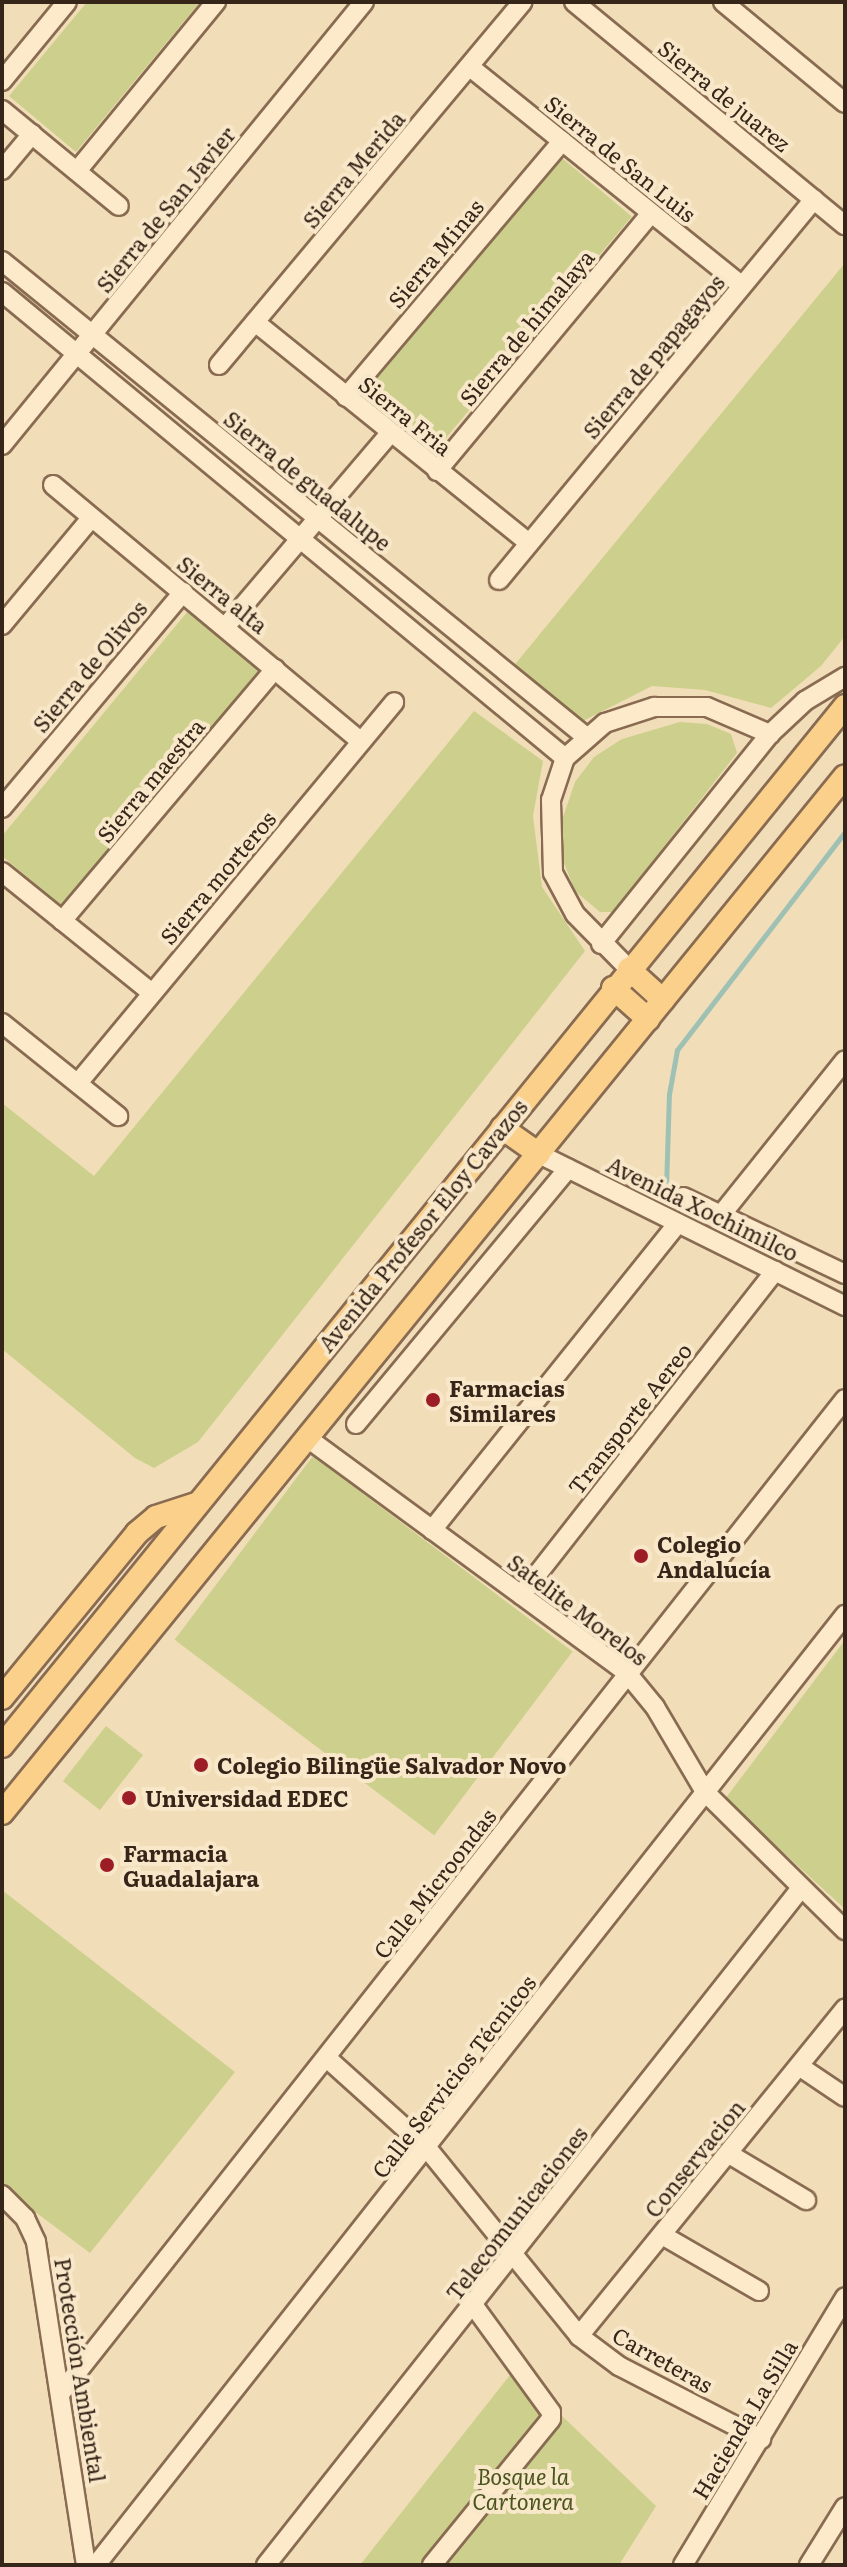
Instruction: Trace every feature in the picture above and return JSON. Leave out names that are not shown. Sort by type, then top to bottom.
[{"type":"main road","name":"Avenida Profesor Eloy Cavazos","points":[[2,1746],[613,988],[845,706]]},
{"type":"main road","name":"Avenida Profesor Eloy Cavazos","points":[[2,1813],[845,776]]},
{"type":"main road","points":[[629,969],[663,1000]]},
{"type":"main road","points":[[613,988],[648,1019]]},
{"type":"main road","points":[[502,1128],[539,1154]]},
{"type":"main road","points":[[2,1698],[137,1533],[156,1517],[197,1503]]},
{"type":"street","points":[[2,81],[67,2]]},
{"type":"street","points":[[77,171],[216,2]]},
{"type":"street","name":"Sierra de San Javier","points":[[2,445],[364,2]]},
{"type":"street","name":"Sierra Merida","points":[[219,365],[522,2]]},
{"type":"street","name":"Sierra de juarez","points":[[574,2],[845,225]]},
{"type":"street","points":[[723,2],[845,103]]},
{"type":"street","name":"Sierra de San Luis","points":[[470,67],[742,286]]},
{"type":"street","points":[[2,110],[119,206]]},
{"type":"street","points":[[2,170],[32,134]]},
{"type":"street","name":"Sierra Minas","points":[[346,397],[562,141]]},
{"type":"street","name":"Sierra de papagayos","points":[[499,580],[814,199]]},
{"type":"street","name":"Sierra de himalaya","points":[[437,471],[651,213]]},
{"type":"street","name":"Sierra de guadalupe","points":[[2,261],[585,736]]},
{"type":"street","points":[[2,292],[565,758]]},
{"type":"street","name":"Sierra Fria","points":[[255,322],[529,543]]},
{"type":"street","points":[[226,626],[390,433]]},
{"type":"street","name":"Sierra alta","points":[[53,485],[226,626],[361,742]]},
{"type":"street","points":[[2,625],[91,518]]},
{"type":"street","name":"Sierra de Olivos","points":[[2,808],[183,592]]},
{"type":"street","name":"Sierra maestra","points":[[62,921],[275,669]]},
{"type":"street","points":[[601,944],[770,734],[805,701],[845,677]]},
{"type":"street","name":"Sierra morteros","points":[[78,1083],[394,702]]},
{"type":"street","points":[[629,969],[601,944],[568,903],[553,873],[551,800],[565,758],[585,736],[628,713],[680,704],[720,711],[770,734]]},
{"type":"street","points":[[2,872],[152,993]]},
{"type":"street","points":[[2,1023],[118,1116]]},
{"type":"street","points":[[721,1215],[845,1060]]},
{"type":"street","name":"Avenida Xochimilco","points":[[539,1154],[845,1306]]},
{"type":"street","points":[[356,1424],[568,1169]]},
{"type":"street","points":[[683,1197],[841,1266]]},
{"type":"street","points":[[432,1530],[678,1223]]},
{"type":"street","name":"Transporte Aereo","points":[[521,1595],[775,1271]]},
{"type":"street","name":"Calle Microondas","points":[[60,2394],[328,2059],[627,1673],[845,1399]]},
{"type":"street","name":"Satelite Morelos","points":[[306,1437],[627,1673],[655,1707],[705,1792],[845,1930]]},
{"type":"street","name":"Calle Servicios Técnicos","points":[[96,2565],[845,1615]]},
{"type":"street","name":"Telecomunicaciones","points":[[266,2565],[514,2256],[801,1888]]},
{"type":"street","name":"Conservacion","points":[[579,2336],[845,2009]]},
{"type":"street","name":"Carreteras","points":[[328,2059],[427,2148],[579,2336],[619,2366],[761,2439]]},
{"type":"street","points":[[799,2066],[845,2097]]},
{"type":"street","points":[[729,2154],[806,2200]]},
{"type":"street","name":"Protección Ambiental","points":[[2,2195],[25,2218],[36,2242],[86,2565]]},
{"type":"street","points":[[662,2235],[759,2291]]},
{"type":"street","name":"Hacienda La Silla","points":[[683,2565],[845,2297]]},
{"type":"street","points":[[432,2565],[551,2419],[551,2412],[474,2306]]},
{"type":"street","points":[[809,2565],[845,2507]]},
{"type":"green space","points":[[87,2],[200,2],[76,152],[9,96]]},
{"type":"green space","points":[[562,158],[632,216],[434,452],[365,393]]},
{"type":"green space","points":[[845,263],[845,636],[821,666],[771,708],[705,690],[652,686],[583,721],[512,668]]},
{"type":"green space","points":[[188,611],[259,670],[63,907],[2,856],[2,836]]},
{"type":"green space","points":[[474,711],[543,761],[533,816],[542,887],[585,951],[198,1442],[154,1468],[135,1458],[2,1349],[2,1103],[94,1176]]},
{"type":"green space","points":[[680,722],[707,724],[731,734],[737,753],[613,912],[600,912],[575,891],[564,863],[561,823],[575,782],[594,757],[622,739]]},
{"type":"green space","points":[[313,1456],[573,1652],[434,1835],[175,1640]]},
{"type":"green space","points":[[845,1640],[845,1909],[725,1799]]},
{"type":"green space","points":[[106,1726],[143,1755],[100,1810],[63,1781]]},
{"type":"green space","points":[[2,1890],[235,2072],[90,2253],[2,2187]]},
{"type":"green space","name":"Bosque la Cartonera","points":[[514,2370],[656,2506],[619,2565],[360,2565]]},
{"type":"waterway","points":[[666,1188],[669,1094],[677,1050],[845,832]]},
{"type":"place","name":"Farmacias Similares","points":[[433,1400]]},
{"type":"place","name":"Colegio Andalucía","points":[[641,1556]]},
{"type":"place","name":"Colegio Bilingüe Salvador Novo","points":[[201,1765]]},
{"type":"place","name":"Universidad EDEC","points":[[129,1798]]},
{"type":"place","name":"Farmacia Guadalajara","points":[[107,1865]]}]
